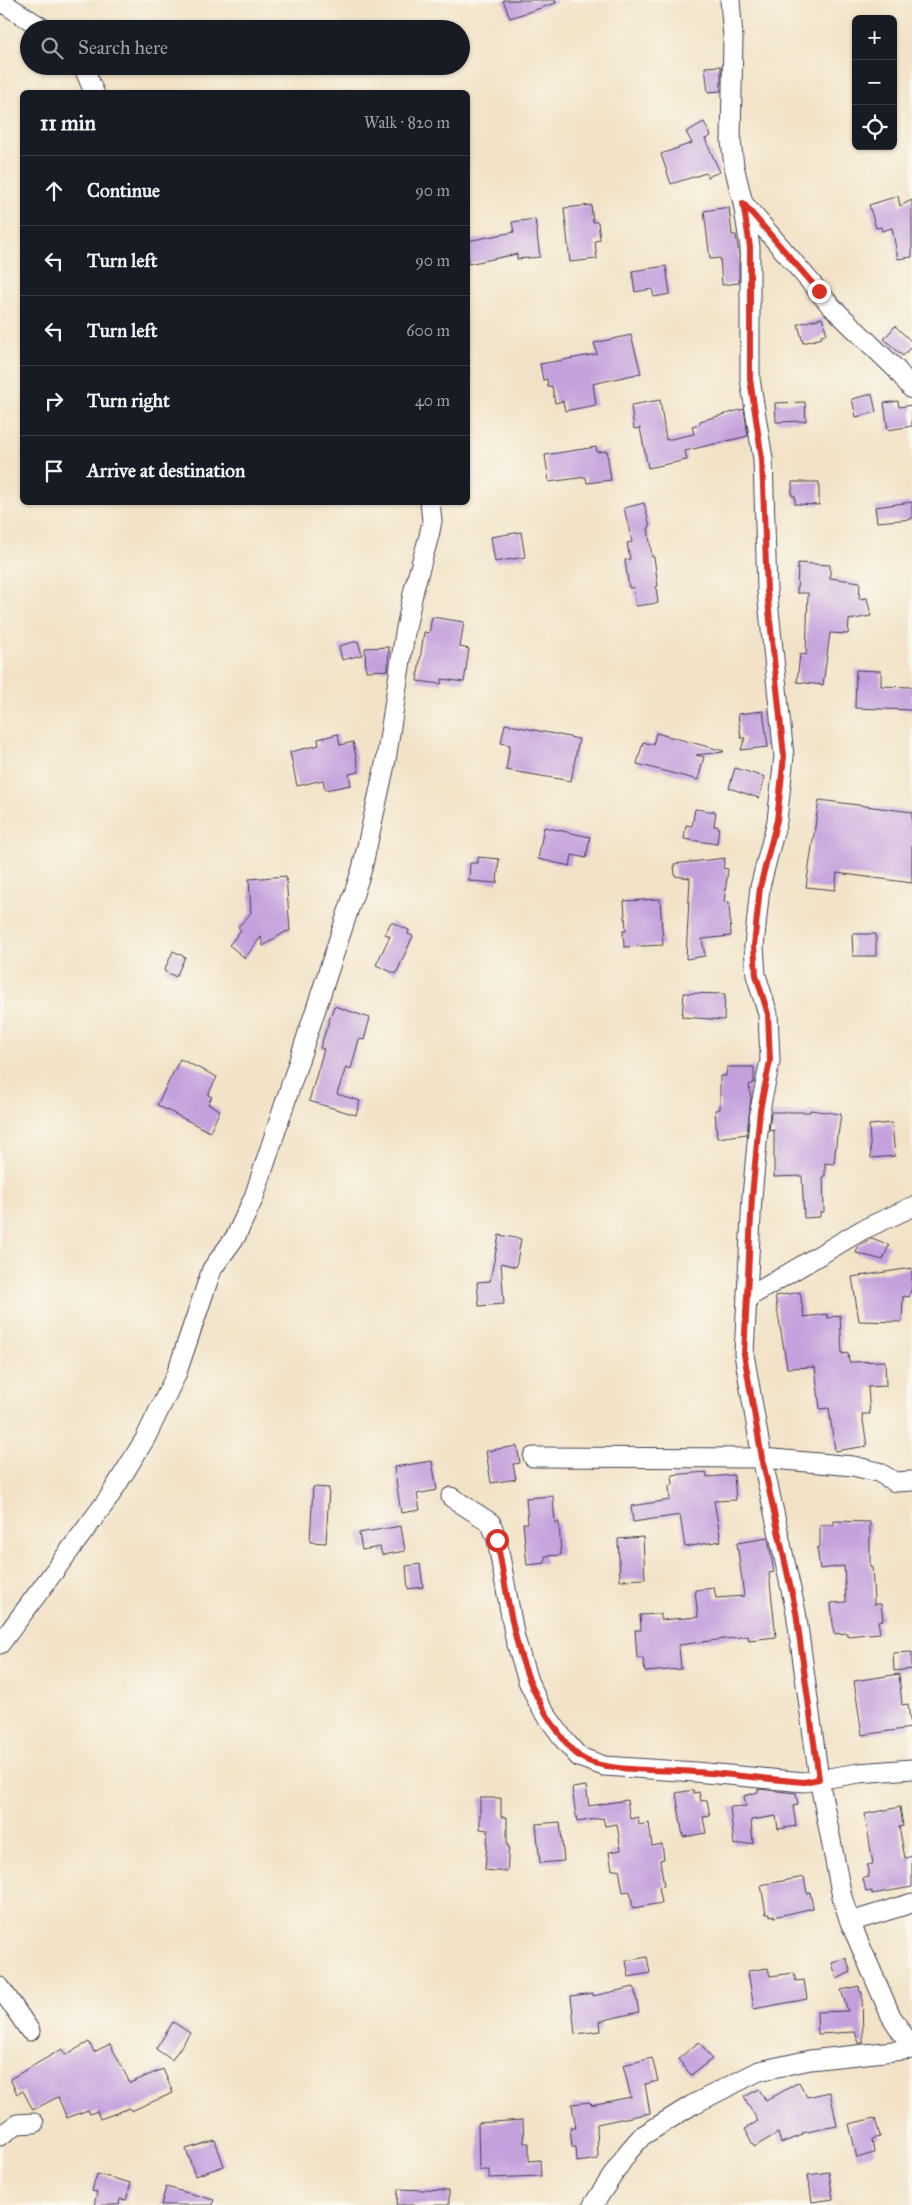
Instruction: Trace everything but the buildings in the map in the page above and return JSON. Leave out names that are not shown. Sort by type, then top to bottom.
[{"type":"street","points":[[593,2205],[628,2152],[642,2136],[692,2105],[759,2071],[810,2060],[912,2049],[891,2016],[850,1922],[840,1888],[819,1779],[796,1612],[762,1458],[744,1354],[752,1197],[760,1110],[770,1061],[768,1014],[756,975],[754,946],[760,887],[777,820],[784,756],[767,591],[762,459],[750,379],[750,247],[731,141],[733,38],[730,0]]},
{"type":"street","points":[[0,1],[30,20]]},
{"type":"street","points":[[87,75],[93,90]]},
{"type":"street","points":[[743,203],[831,306],[891,364],[912,389]]},
{"type":"street","points":[[0,1644],[87,1529],[145,1440],[176,1375],[212,1270],[236,1236],[254,1197],[362,869],[386,760],[407,624],[429,536],[432,520],[430,505]]},
{"type":"street","points":[[747,1298],[862,1230],[912,1207]]},
{"type":"street","points":[[533,1456],[762,1458],[853,1466],[878,1472],[895,1482],[912,1481]]},
{"type":"street","points":[[450,1497],[491,1523],[497,1540],[515,1638],[528,1680],[540,1706],[579,1757],[604,1766],[804,1782],[860,1772],[912,1770]]},
{"type":"street","points":[[850,1922],[912,1903]]},
{"type":"street","points":[[0,1987],[30,2031]]},
{"type":"street","points":[[0,2136],[16,2124],[34,2123]]},
{"type":"route","points":[[497,1540],[515,1638],[528,1680],[550,1722],[579,1757],[604,1766],[804,1782],[819,1779],[808,1711],[796,1612],[762,1458],[744,1354],[752,1197],[760,1110],[770,1061],[768,1014],[756,975],[754,946],[760,887],[777,820],[784,756],[767,591],[762,459],[750,379],[750,247],[743,203],[819,291]]}]
